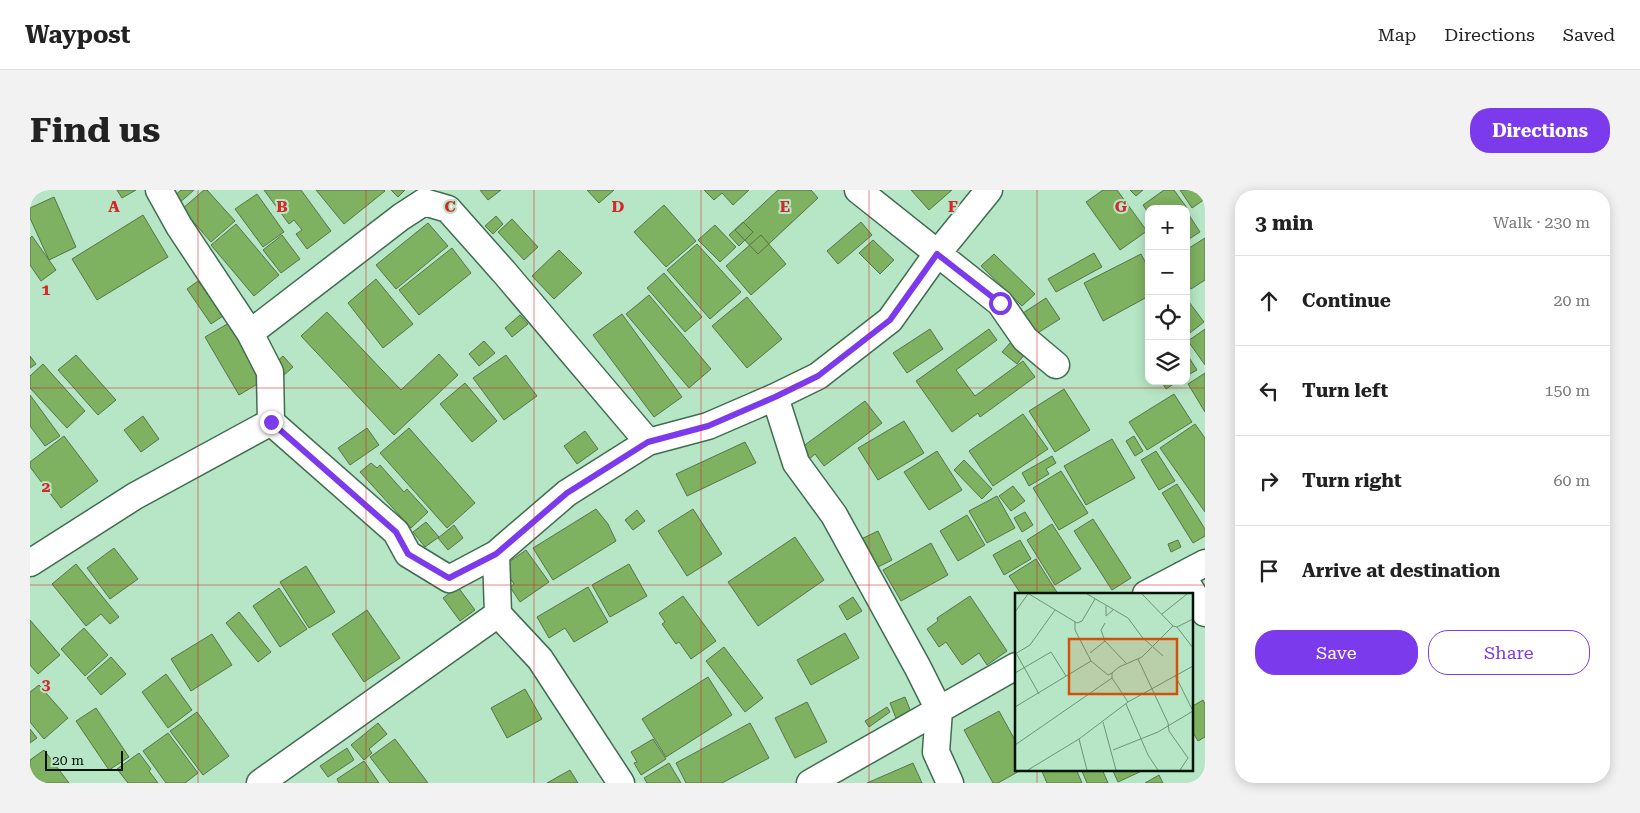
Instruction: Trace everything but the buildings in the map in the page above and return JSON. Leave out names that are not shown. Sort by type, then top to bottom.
[{"type":"street","points":[[159,190],[180,226],[250,333],[270,372],[271,422],[396,532],[408,554],[449,578],[496,554],[567,493],[648,442],[708,426],[818,376],[890,320],[937,254],[989,190]]},
{"type":"street","points":[[858,190],[1000,303],[1025,339],[1056,366]]},
{"type":"street","points":[[250,333],[394,223],[421,196],[448,209],[648,442]]},
{"type":"street","points":[[775,397],[796,463],[834,515],[939,710],[936,752],[950,783]]},
{"type":"street","points":[[30,562],[135,496],[271,422]]},
{"type":"street","points":[[496,554],[498,614],[540,658],[622,783]]},
{"type":"street","points":[[1148,593],[1205,563]]},
{"type":"street","points":[[1182,575],[1205,613]]},
{"type":"street","points":[[260,783],[498,614]]},
{"type":"street","points":[[810,783],[1015,667]]},
{"type":"route","points":[[271,422],[396,532],[408,554],[449,578],[496,554],[567,493],[648,442],[708,426],[818,376],[890,320],[937,254],[1000,303]]}]
